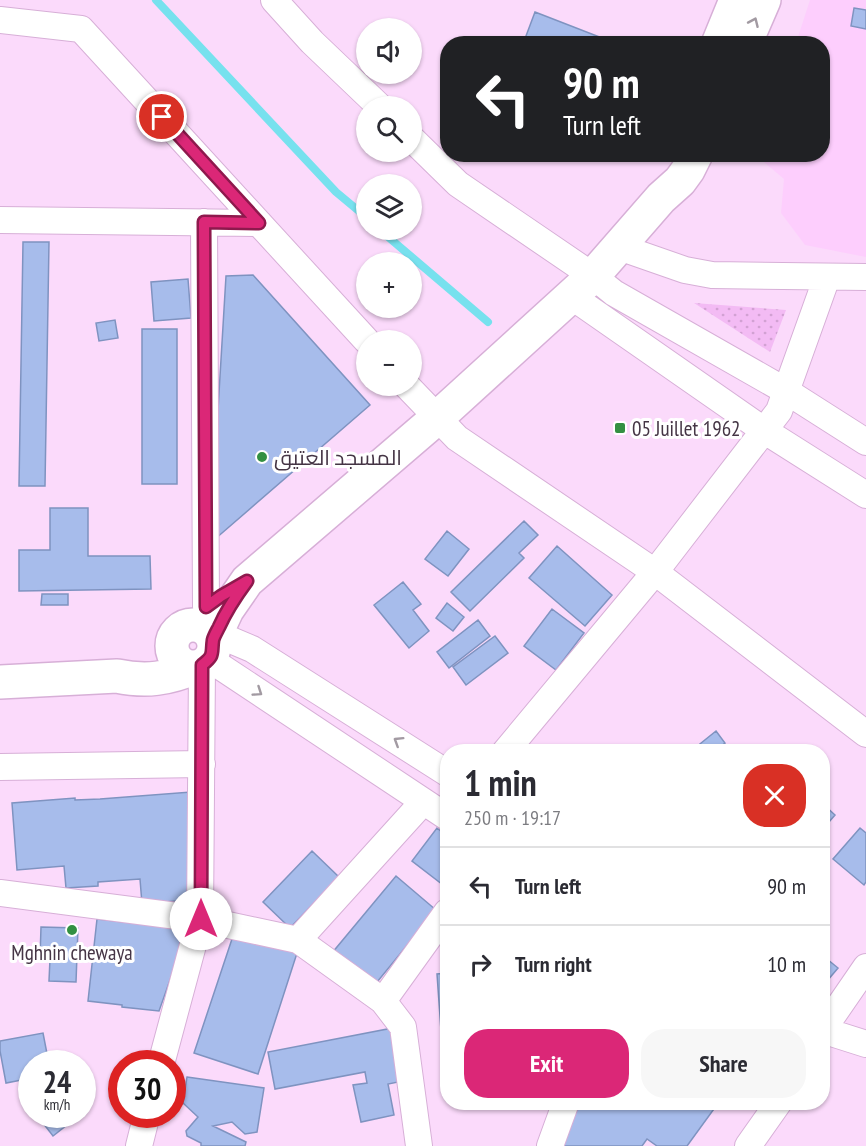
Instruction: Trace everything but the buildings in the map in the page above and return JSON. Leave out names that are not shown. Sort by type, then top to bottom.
[{"type":"main road","points":[[721,36],[736,0]]},
{"type":"main road","points":[[748,36],[764,0]]},
{"type":"main road","points":[[661,198],[662,179],[668,162]]},
{"type":"main road","points":[[9,684],[117,675],[149,680],[181,673],[204,637],[247,581],[437,418],[582,286],[661,198],[680,181],[691,162]]},
{"type":"street","points":[[274,0],[312,42],[368,96]]},
{"type":"street","points":[[0,20],[81,29],[357,330]]},
{"type":"street","points":[[422,149],[458,184],[765,431],[866,495]]},
{"type":"street","points":[[0,220],[259,223]]},
{"type":"street","points":[[165,1050],[201,919],[204,222]]},
{"type":"street","points":[[618,247],[685,270],[712,275],[866,277]]},
{"type":"street","points":[[512,744],[655,572],[779,411],[827,278]]},
{"type":"street","points":[[582,286],[614,293],[786,391],[866,442]]},
{"type":"street","points":[[416,396],[457,438],[655,572],[866,734]]},
{"type":"street","points":[[204,637],[252,648],[440,768]]},
{"type":"street","points":[[204,637],[440,813]]},
{"type":"street","points":[[0,767],[202,764]]},
{"type":"street","points":[[298,940],[423,802]]},
{"type":"street","points":[[0,893],[201,919],[298,940],[383,1000],[403,1027],[419,1146]]},
{"type":"street","points":[[383,1000],[440,922]]},
{"type":"street","points":[[830,1019],[866,967]]},
{"type":"street","points":[[830,1033],[866,1044]]},
{"type":"street","points":[[550,1146],[563,1110]]},
{"type":"street","points":[[748,1146],[773,1110]]},
{"type":"street","points":[[139,1146],[144,1128]]},
{"type":"shaded area","points":[[810,0],[866,0],[866,257],[805,245],[781,213],[784,179],[764,162],[830,162],[830,36],[798,36]]},
{"type":"shaded area","points":[[694,303],[786,310],[770,352]]},
{"type":"waterway","points":[[156,0],[336,192],[356,209]]},
{"type":"waterway","points":[[392,240],[488,322]]},
{"type":"place","name":"05 Juillet 1962","points":[[620,428]]},
{"type":"place","name":"المسجد العتيق","points":[[262,457]]},
{"type":"place","name":"Mghnin chewaya","points":[[72,930]]},
{"type":"route","points":[[162,117],[259,223],[204,222],[206,607],[247,581],[233,600],[219,626],[213,640],[213,653],[202,665],[201,919]]}]
